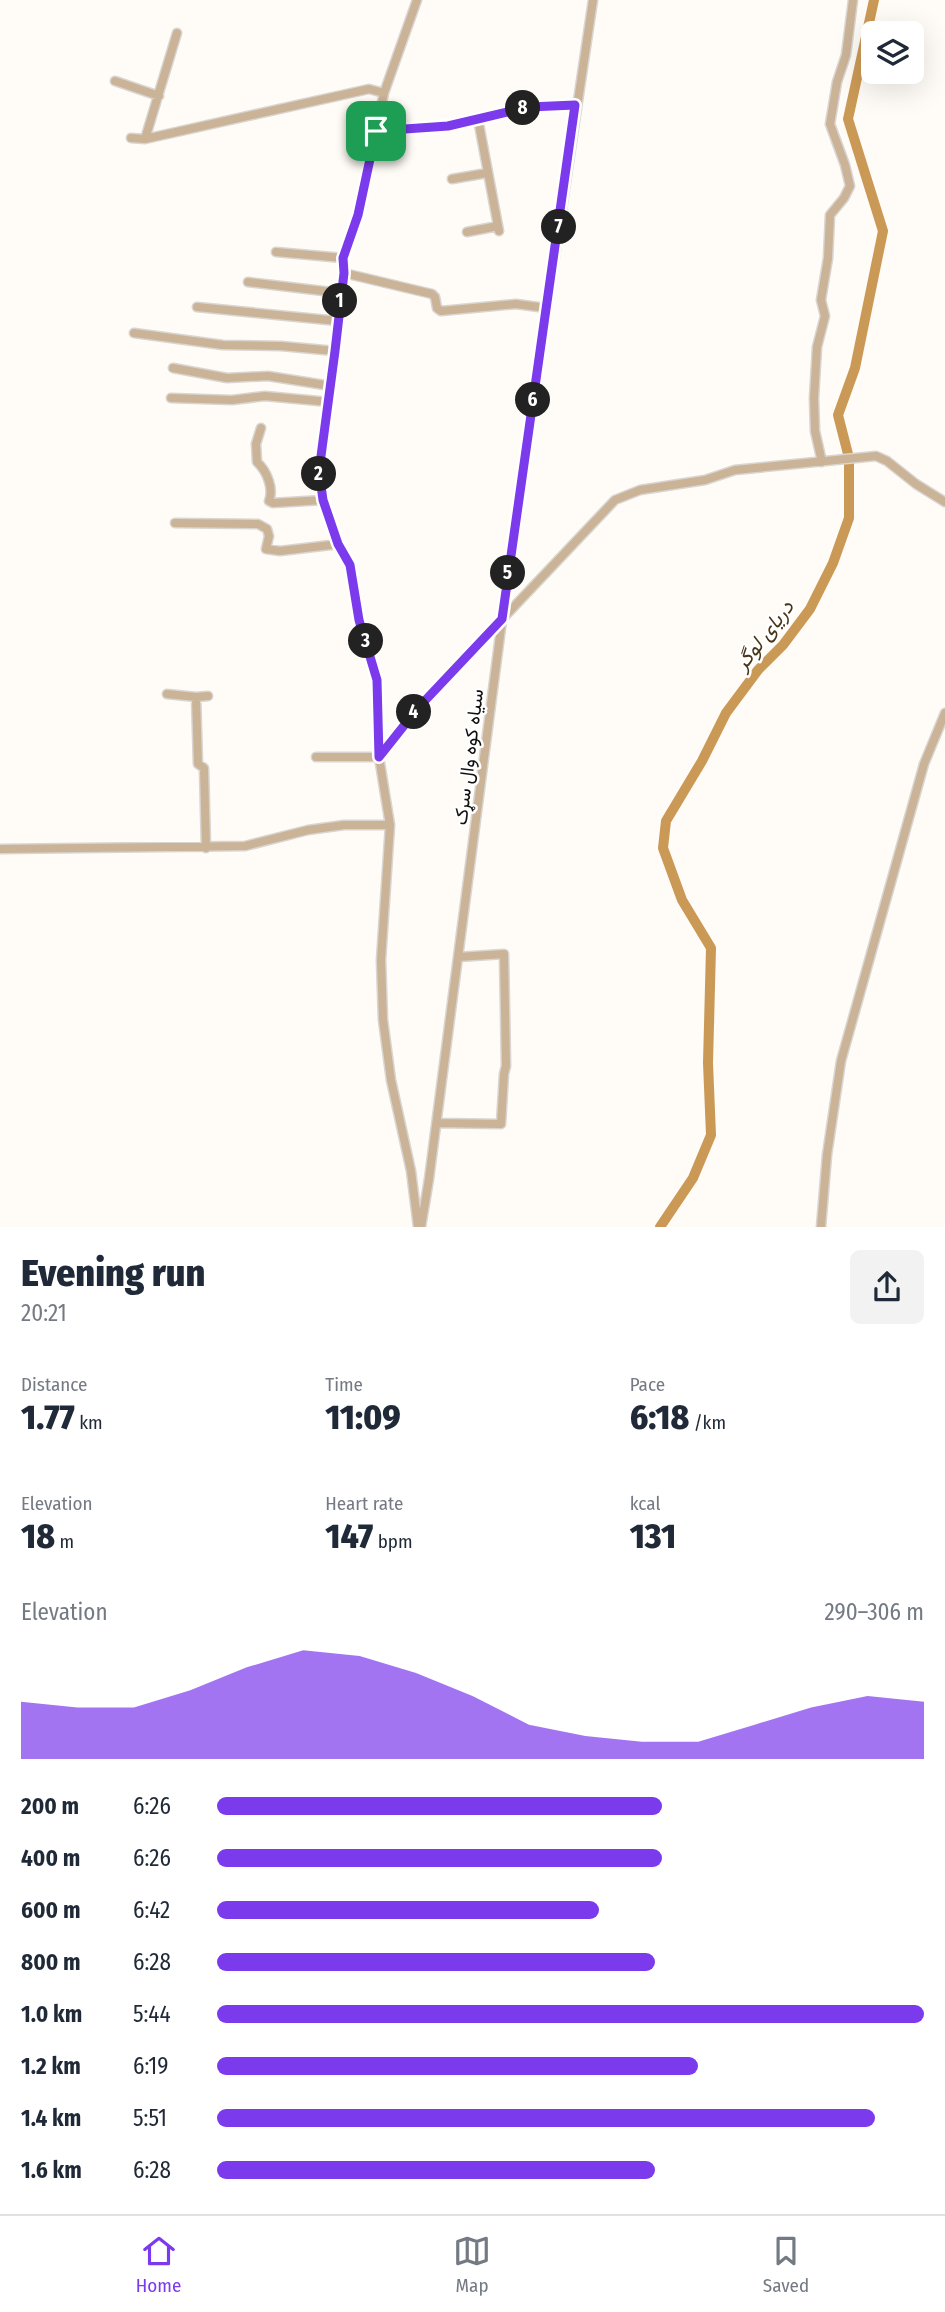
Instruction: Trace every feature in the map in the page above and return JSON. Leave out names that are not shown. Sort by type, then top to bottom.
[{"type":"street","points":[[418,0],[384,93],[358,215],[343,258],[344,273],[319,471],[323,500],[338,544],[350,565],[359,620],[377,680],[379,757],[390,825],[381,960],[383,1020],[391,1080],[411,1171],[419,1227]]},
{"type":"street","name":"سیاه کوه وال سړک","points":[[419,1227],[437,1122],[502,619],[575,105],[593,0]]},
{"type":"street","points":[[822,462],[816,431],[814,398],[817,347],[825,317],[821,300],[828,258],[830,215],[850,186],[830,124],[837,82],[846,55],[853,0]]},
{"type":"street","points":[[145,139],[177,33]]},
{"type":"street","points":[[115,81],[159,96]]},
{"type":"street","points":[[131,138],[145,139],[369,89],[384,93]]},
{"type":"street","points":[[376,131],[448,126],[529,107],[575,105]]},
{"type":"street","points":[[467,232],[498,228],[478,120]]},
{"type":"street","points":[[452,179],[487,173]]},
{"type":"street","points":[[276,252],[343,258]]},
{"type":"street","points":[[344,273],[432,294],[437,308],[441,311],[516,304],[547,308]]},
{"type":"street","points":[[248,282],[340,293]]},
{"type":"street","points":[[197,307],[338,321]]},
{"type":"street","points":[[134,333],[223,345],[281,346],[335,351]]},
{"type":"street","points":[[173,368],[227,378],[268,376],[331,386]]},
{"type":"street","points":[[171,398],[232,400],[265,396],[329,402]]},
{"type":"street","points":[[261,428],[256,444],[257,462],[264,468],[272,494],[270,501],[323,500]]},
{"type":"street","points":[[379,757],[418,708],[615,500],[640,490],[705,480],[735,470],[876,456],[945,502]]},
{"type":"street","points":[[175,523],[258,524],[267,530],[267,550],[338,544]]},
{"type":"street","points":[[167,694],[196,698],[208,696]]},
{"type":"street","points":[[196,698],[198,764],[204,768],[206,848]]},
{"type":"street","points":[[821,1227],[827,1155],[841,1061],[924,764],[945,713]]},
{"type":"street","points":[[316,757],[379,757]]},
{"type":"street","points":[[0,849],[245,846],[320,828],[390,825]]},
{"type":"street","points":[[437,1122],[501,1124],[506,1066],[505,954],[458,957]]},
{"type":"waterway","name":"دریای لوگر","points":[[660,1227],[693,1178],[711,1135],[708,1063],[711,948],[682,900],[663,848],[666,821],[702,761],[726,713],[758,670],[783,645],[810,609],[833,563],[849,518],[849,458],[838,415],[855,368],[883,231],[848,119],[874,0]]},
{"type":"route","points":[[575,105],[502,619],[418,708],[379,757],[377,680],[359,620],[350,565],[338,544],[323,500],[319,471],[344,273],[343,258],[358,215],[376,131],[448,126],[529,107],[575,105]]}]
